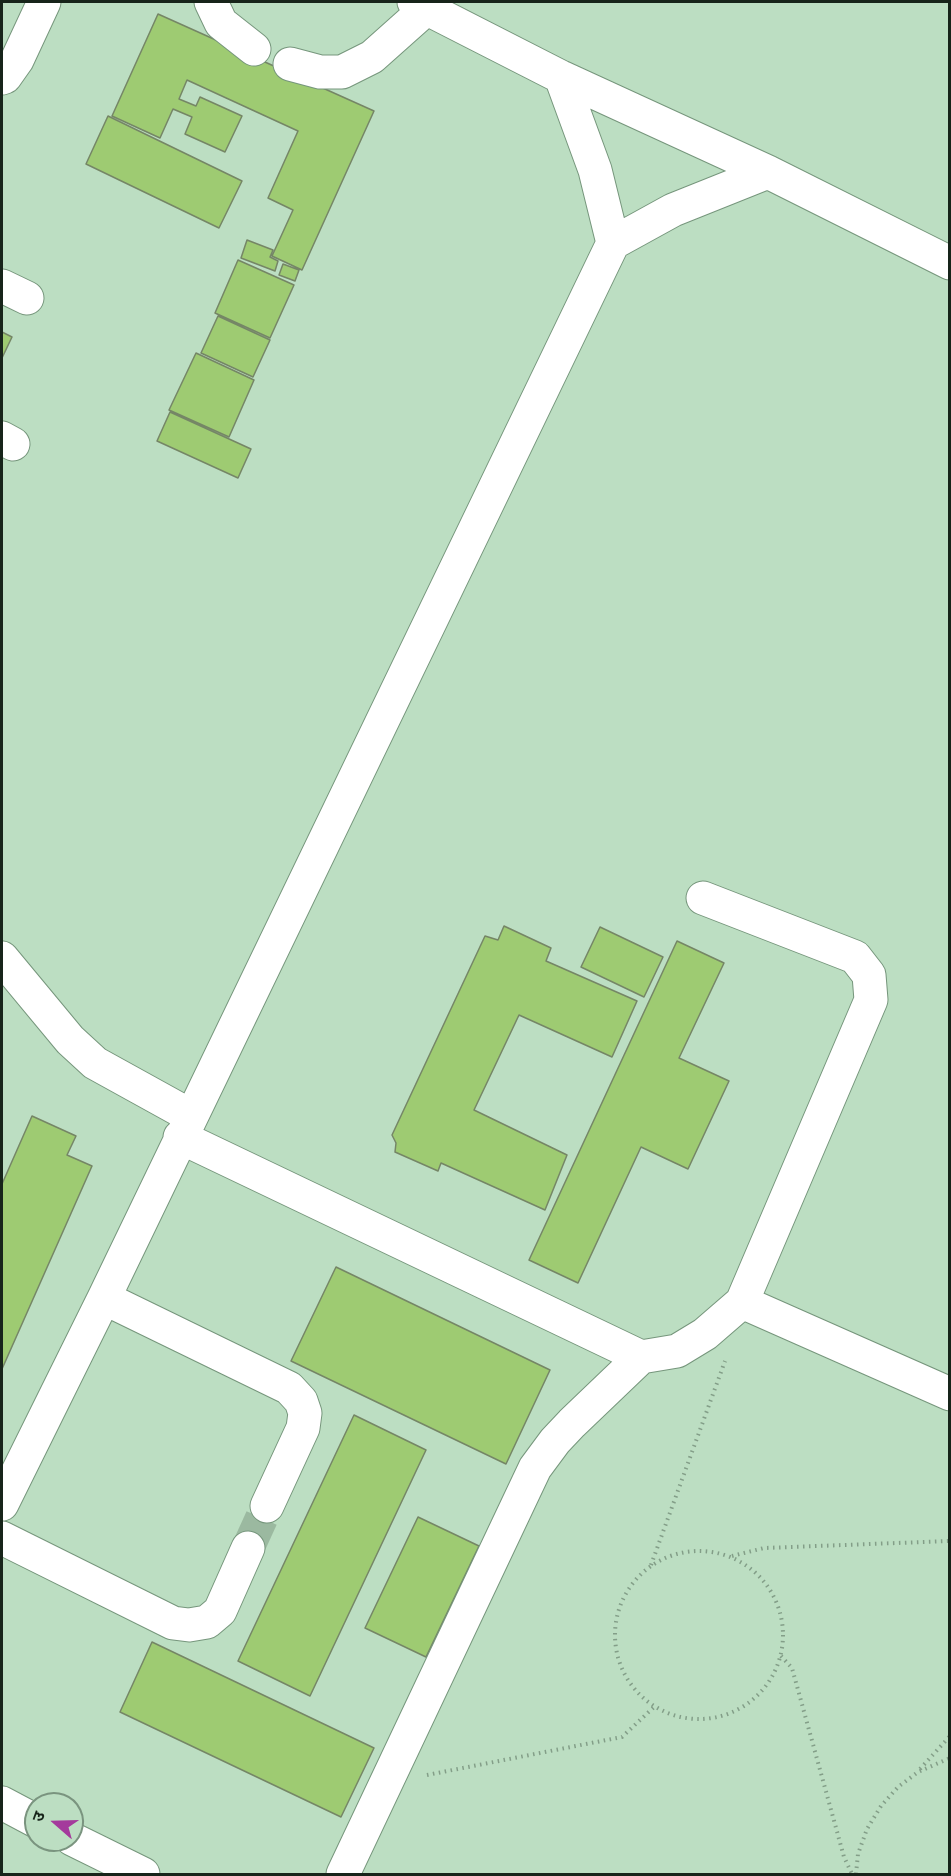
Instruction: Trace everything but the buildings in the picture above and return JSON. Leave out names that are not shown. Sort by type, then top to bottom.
[{"type":"street","points":[[2,78],[17,60],[44,2]]},
{"type":"street","points":[[211,2],[221,23],[254,49]]},
{"type":"street","points":[[290,64],[320,72],[342,72],[372,57],[420,5],[561,77],[768,172],[950,262]]},
{"type":"street","points":[[561,77],[595,170],[613,243]]},
{"type":"street","points":[[2,1504],[104,1298],[613,243],[673,210],[768,172]]},
{"type":"street","points":[[343,1875],[535,1468],[572,1423],[641,1357],[677,1351],[705,1334],[741,1302],[871,1000],[869,975],[855,957],[703,898]]},
{"type":"street","points":[[2,958],[70,1040],[95,1063],[186,1127],[641,1357]]},
{"type":"street","points":[[104,1298],[289,1388],[301,1401],[305,1413],[303,1428],[267,1506]]},
{"type":"street","points":[[741,1302],[950,1394]]},
{"type":"street","points":[[2,1538],[173,1623],[189,1625],[207,1622],[220,1611],[248,1548]]},
{"type":"street","points":[[2,1803],[24,1815]]},
{"type":"street","points":[[84,1845],[143,1875]]},
{"type":"path","points":[[651,1566],[726,1359]]},
{"type":"path","points":[[731,1556],[764,1548],[950,1541]]},
{"type":"path","points":[[689,1551],[710,1551],[731,1556],[749,1566],[764,1581],[775,1599],[782,1617],[784,1636],[781,1656],[774,1674],[763,1690],[733,1713],[714,1719],[693,1720],[673,1716],[654,1707],[638,1694],[626,1677],[618,1658],[615,1638],[617,1617],[624,1597],[635,1580],[651,1566],[669,1556],[689,1551]]},
{"type":"path","points":[[781,1656],[792,1668],[844,1857],[854,1875]]},
{"type":"path","points":[[386,1783],[622,1737],[654,1707]]},
{"type":"path","points":[[918,1772],[950,1736]]},
{"type":"path","points":[[854,1875],[858,1854],[867,1829],[881,1806],[897,1787],[918,1772],[950,1758]]},
{"type":"tunnel","points":[[248,1548],[267,1506]]}]
